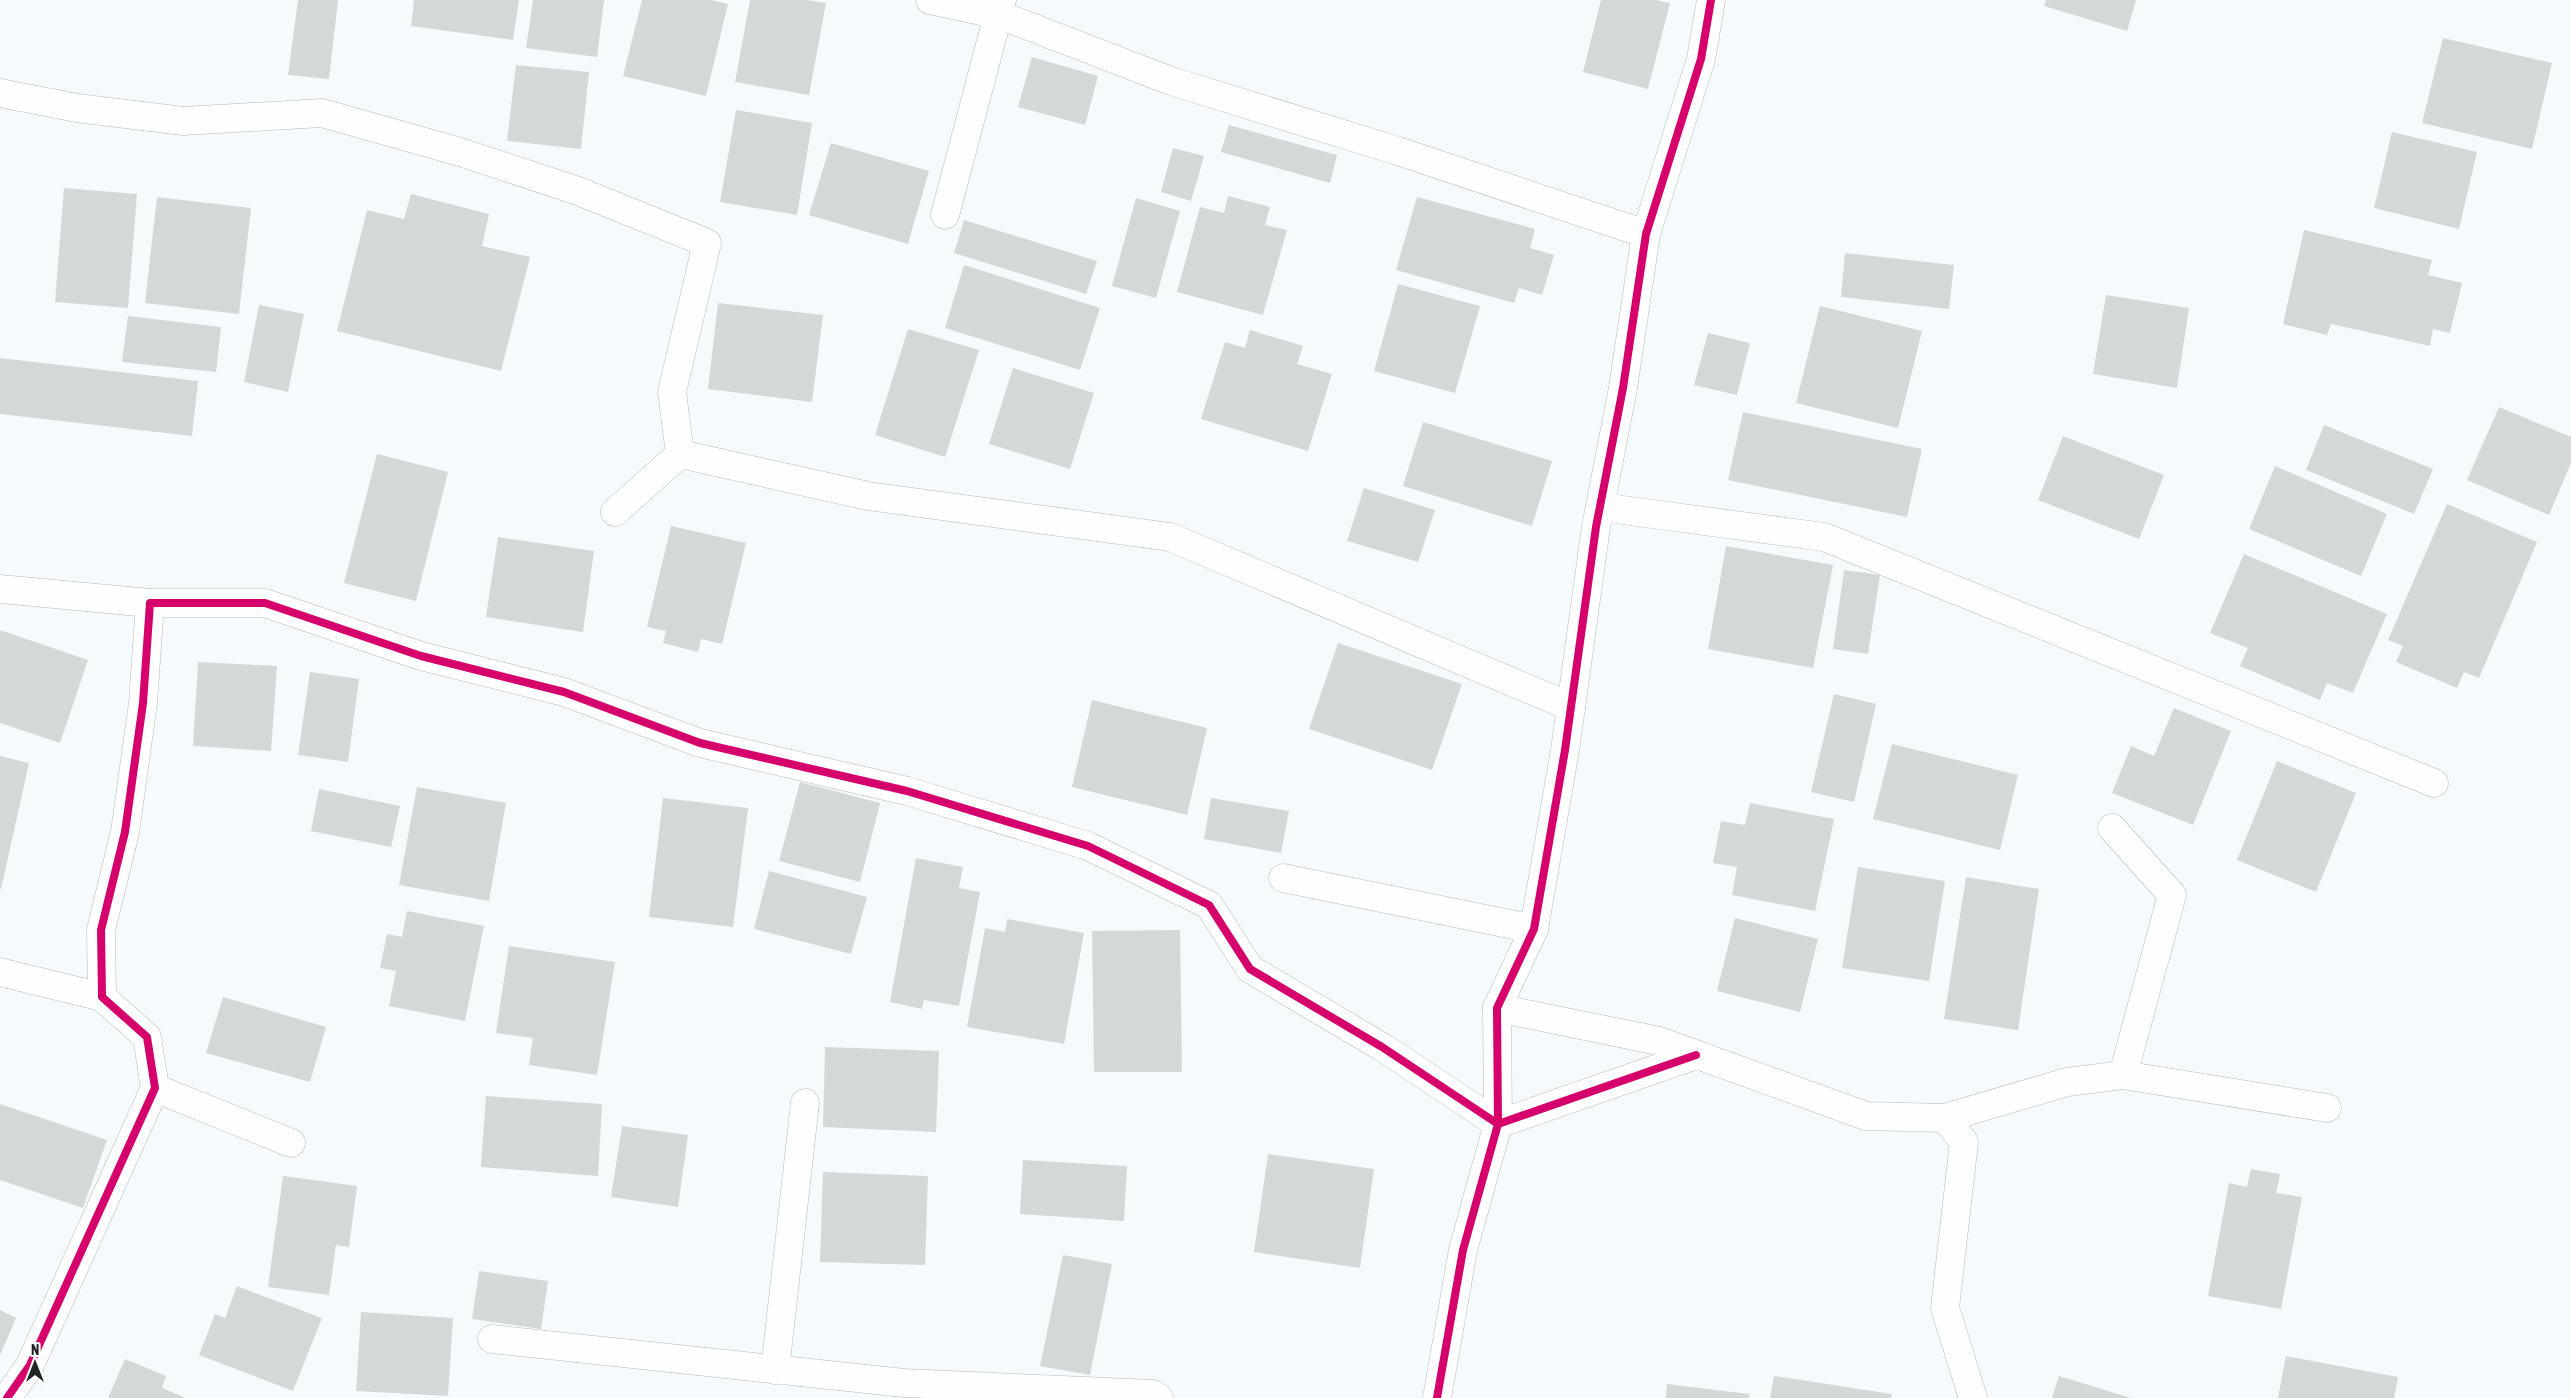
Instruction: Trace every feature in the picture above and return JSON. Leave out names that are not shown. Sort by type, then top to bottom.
[{"type":"street","points":[[930,0],[1001,8],[1171,81],[1398,151],[1646,234]]},
{"type":"street","points":[[1436,1398],[1463,1250],[1498,1124],[1496,1008],[1534,929],[1571,707],[1600,507],[1622,388],[1646,234],[1701,59],[1711,0]]},
{"type":"street","points":[[945,214],[1001,8]]},
{"type":"street","points":[[0,93],[77,108],[182,121],[322,113],[460,152],[569,188],[707,243],[672,392],[680,454]]},
{"type":"street","points":[[615,512],[680,454]]},
{"type":"street","points":[[680,454],[868,496],[1170,538],[1571,707]]},
{"type":"street","points":[[1600,507],[1824,538],[2434,783]]},
{"type":"street","points":[[0,589],[150,603],[265,603],[421,656],[564,692],[700,743],[907,791],[1088,846],[1209,905],[1250,969],[1382,1048],[1498,1124]]},
{"type":"street","points":[[102,997],[101,930],[124,832],[143,703],[150,603]]},
{"type":"street","points":[[2112,828],[2172,894],[2123,1075]]},
{"type":"street","points":[[1283,878],[1534,929]]},
{"type":"street","points":[[0,972],[102,997],[147,1037],[156,1088],[30,1365],[8,1398]]},
{"type":"street","points":[[1496,1008],[1659,1041],[1866,1116],[1945,1118],[2067,1082],[2123,1075],[2328,1108]]},
{"type":"street","points":[[1498,1124],[1696,1055]]},
{"type":"street","points":[[156,1088],[292,1143]]},
{"type":"street","points":[[775,1370],[805,1103]]},
{"type":"street","points":[[1945,1118],[1964,1142],[1945,1308],[1973,1398]]},
{"type":"street","points":[[492,1339],[904,1383],[1153,1394],[1159,1398]]},
{"type":"building","points":[[298,0],[338,0],[329,79],[288,75]]},
{"type":"building","points":[[414,0],[519,0],[513,40],[411,26]]},
{"type":"building","points":[[533,0],[604,0],[597,57],[526,48]]},
{"type":"building","points":[[642,0],[711,0],[728,4],[706,96],[623,76]]},
{"type":"building","points":[[750,0],[807,0],[826,3],[809,95],[735,82]]},
{"type":"building","points":[[1601,0],[1656,0],[1670,3],[1648,89],[1583,72]]},
{"type":"building","points":[[2046,0],[2136,0],[2127,31],[2044,6]]},
{"type":"building","points":[[2443,38],[2552,63],[2532,149],[2422,123]]},
{"type":"building","points":[[1032,57],[1098,76],[1085,125],[1018,107]]},
{"type":"building","points":[[516,65],[589,72],[581,149],[507,141]]},
{"type":"building","points":[[736,110],[812,123],[797,215],[720,202]]},
{"type":"building","points":[[1229,125],[1337,155],[1330,183],[1221,152]]},
{"type":"building","points":[[2392,132],[2477,152],[2459,229],[2374,208]]},
{"type":"building","points":[[831,143],[929,171],[908,244],[809,215]]},
{"type":"building","points":[[1173,148],[1204,156],[1191,201],[1161,192]]},
{"type":"building","points":[[64,188],[137,194],[128,308],[55,302]]},
{"type":"building","points":[[411,194],[489,214],[482,246],[530,257],[501,371],[337,331],[367,210],[404,219]]},
{"type":"building","points":[[1228,196],[1270,207],[1265,225],[1287,230],[1263,315],[1177,292],[1200,207],[1224,213]]},
{"type":"building","points":[[157,197],[251,208],[239,314],[145,303]]},
{"type":"building","points":[[1417,197],[1535,229],[1530,248],[1554,255],[1542,295],[1519,288],[1514,303],[1396,270]]},
{"type":"building","points":[[1136,198],[1180,211],[1156,298],[1112,286]]},
{"type":"building","points":[[964,220],[1097,261],[1086,294],[954,253]]},
{"type":"building","points":[[2304,230],[2432,260],[2428,275],[2462,283],[2450,333],[2433,329],[2430,346],[2331,324],[2327,335],[2283,324]]},
{"type":"building","points":[[1845,253],[1954,265],[1949,309],[1841,297]]},
{"type":"building","points":[[964,265],[1100,308],[1080,370],[945,328]]},
{"type":"building","points":[[1398,284],[1480,306],[1455,393],[1374,371]]},
{"type":"building","points":[[2106,295],[2189,308],[2177,388],[2093,374]]},
{"type":"building","points":[[718,303],[823,315],[812,402],[708,389]]},
{"type":"building","points":[[259,305],[304,314],[288,392],[244,382]]},
{"type":"building","points":[[1820,306],[1922,331],[1898,428],[1796,403]]},
{"type":"building","points":[[128,316],[221,327],[216,372],[122,362]]},
{"type":"building","points":[[908,329],[979,350],[945,457],[875,435]]},
{"type":"building","points":[[1250,330],[1303,346],[1297,364],[1332,374],[1308,451],[1201,419],[1225,342],[1245,348]]},
{"type":"building","points":[[1708,333],[1750,343],[1737,395],[1694,385]]},
{"type":"building","points":[[0,358],[198,381],[192,436],[0,414]]},
{"type":"building","points":[[1013,368],[1094,393],[1070,469],[989,444]]},
{"type":"building","points":[[2499,407],[2571,437],[2571,463],[2549,515],[2467,480]]},
{"type":"building","points":[[1743,412],[1922,449],[1907,517],[1728,480]]},
{"type":"building","points":[[1423,422],[1552,461],[1532,526],[1403,486]]},
{"type":"building","points":[[2324,425],[2433,469],[2414,514],[2306,470]]},
{"type":"building","points":[[2063,436],[2164,475],[2139,539],[2038,500]]},
{"type":"building","points":[[377,454],[448,472],[416,601],[344,583]]},
{"type":"building","points":[[2275,466],[2387,514],[2361,576],[2249,529]]},
{"type":"building","points":[[1364,488],[1435,510],[1418,562],[1347,541]]},
{"type":"building","points":[[2447,504],[2537,542],[2479,678],[2464,672],[2457,688],[2396,662],[2403,646],[2388,640]]},
{"type":"building","points":[[671,526],[746,543],[722,644],[701,639],[698,652],[663,643],[666,631],[647,627]]},
{"type":"building","points":[[498,537],[594,551],[583,632],[486,617]]},
{"type":"building","points":[[1726,546],[1833,565],[1813,668],[1708,649]]},
{"type":"building","points":[[2244,554],[2387,614],[2353,693],[2327,683],[2320,700],[2240,666],[2248,648],[2210,633]]},
{"type":"building","points":[[1844,570],[1880,575],[1868,654],[1833,649]]},
{"type":"building","points":[[0,630],[88,660],[60,743],[0,723]]},
{"type":"building","points":[[1338,643],[1462,684],[1432,770],[1309,729]]},
{"type":"building","points":[[198,662],[277,666],[271,751],[193,746]]},
{"type":"building","points":[[310,672],[359,679],[348,762],[298,755]]},
{"type":"building","points":[[1834,694],[1876,704],[1854,802],[1811,792]]},
{"type":"building","points":[[1092,700],[1207,728],[1187,815],[1072,787]]},
{"type":"building","points":[[2174,708],[2231,731],[2193,825],[2112,793],[2131,746],[2154,756]]},
{"type":"building","points":[[1892,744],[2018,775],[2000,850],[1873,819]]},
{"type":"building","points":[[0,756],[29,763],[1,889],[0,889]]},
{"type":"building","points":[[2277,761],[2356,793],[2316,892],[2237,860]]},
{"type":"building","points":[[800,782],[880,803],[860,882],[779,861]]},
{"type":"building","points":[[417,787],[506,803],[489,901],[399,885]]},
{"type":"building","points":[[319,789],[400,806],[391,847],[311,831]]},
{"type":"building","points":[[663,798],[748,808],[733,927],[649,917]]},
{"type":"building","points":[[1211,798],[1289,811],[1281,853],[1204,839]]},
{"type":"building","points":[[1750,803],[1834,819],[1815,911],[1732,895],[1737,867],[1713,863],[1721,821],[1745,825]]},
{"type":"building","points":[[916,858],[963,867],[959,888],[980,892],[959,1006],[924,1000],[922,1009],[890,1002]]},
{"type":"building","points":[[1858,867],[1945,881],[1929,981],[1842,968]]},
{"type":"building","points":[[769,871],[867,897],[851,954],[754,929]]},
{"type":"building","points":[[1966,877],[2039,889],[2018,1030],[1944,1019]]},
{"type":"building","points":[[407,911],[484,926],[465,1021],[389,1006],[396,971],[380,968],[387,934],[402,937]]},
{"type":"building","points":[[1735,918],[1818,939],[1800,1012],[1717,991]]},
{"type":"building","points":[[1007,919],[1084,933],[1064,1044],[967,1027],[985,928],[1005,932]]},
{"type":"building","points":[[1180,930],[1182,1072],[1094,1072],[1092,931]]},
{"type":"building","points":[[509,946],[615,962],[597,1075],[529,1065],[533,1038],[496,1033]]},
{"type":"building","points":[[223,997],[326,1027],[310,1082],[206,1053]]},
{"type":"building","points":[[825,1047],[939,1051],[936,1132],[823,1127]]},
{"type":"building","points":[[486,1096],[602,1104],[598,1176],[481,1167]]},
{"type":"building","points":[[0,1104],[107,1140],[83,1208],[0,1180]]},
{"type":"building","points":[[622,1126],[688,1135],[678,1207],[611,1197]]},
{"type":"building","points":[[1268,1154],[1374,1169],[1360,1268],[1254,1252]]},
{"type":"building","points":[[1023,1160],[1127,1166],[1124,1221],[1020,1214]]},
{"type":"building","points":[[2251,1169],[2280,1174],[2276,1193],[2302,1197],[2281,1309],[2208,1296],[2229,1183],[2247,1187]]},
{"type":"building","points":[[823,1172],[928,1176],[925,1265],[820,1262]]},
{"type":"building","points":[[283,1176],[357,1186],[349,1247],[336,1245],[329,1295],[268,1287]]},
{"type":"building","points":[[1063,1255],[1112,1264],[1090,1375],[1040,1366]]},
{"type":"building","points":[[479,1271],[548,1281],[541,1329],[472,1319]]},
{"type":"building","points":[[237,1286],[322,1318],[293,1391],[199,1355],[215,1314],[225,1318]]},
{"type":"building","points":[[0,1310],[16,1318],[0,1355]]},
{"type":"building","points":[[361,1312],[453,1318],[448,1396],[356,1391]]},
{"type":"building","points":[[2286,1356],[2398,1377],[2394,1398],[2278,1398]]},
{"type":"building","points":[[125,1359],[166,1376],[162,1388],[186,1398],[108,1398]]},
{"type":"building","points":[[1774,1376],[1892,1394],[1891,1398],[1770,1398]]},
{"type":"building","points":[[2059,1376],[2131,1398],[2052,1398]]},
{"type":"building","points":[[1667,1384],[1749,1394],[1749,1398],[1666,1398]]},
{"type":"cycle path","points":[[1437,1398],[1463,1250],[1498,1124],[1497,1008],[1534,929],[1565,750],[1596,527],[1623,388],[1646,234],[1701,59],[1711,0]]},
{"type":"cycle path","points":[[7,1398],[30,1365],[155,1088],[147,1037],[102,997],[101,930],[125,832],[143,703],[150,603],[265,603],[421,656],[564,692],[700,743],[907,791],[1088,846],[1209,905],[1250,969],[1382,1047],[1498,1124],[1696,1055]]}]
